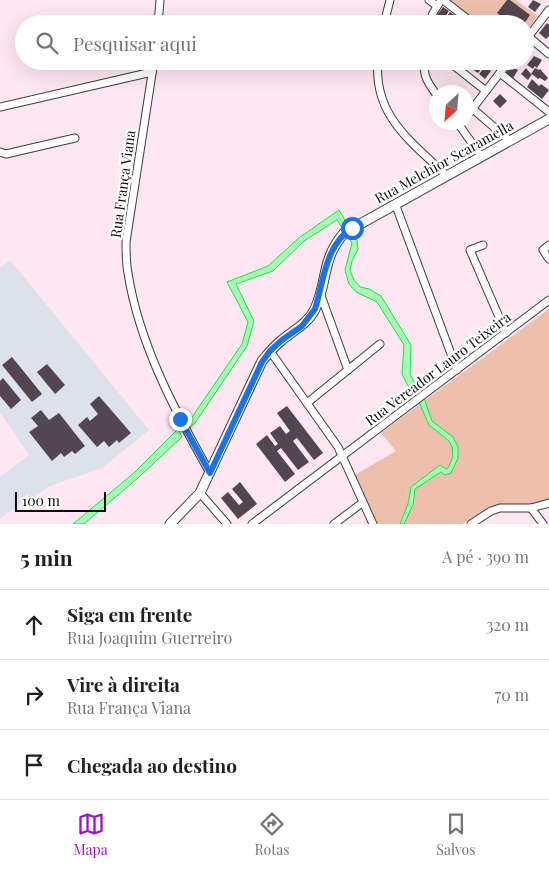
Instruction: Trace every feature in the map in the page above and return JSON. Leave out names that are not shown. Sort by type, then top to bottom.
[{"type":"street","points":[[159,15],[160,0]]},
{"type":"street","points":[[386,15],[390,0]]},
{"type":"street","points":[[429,0],[440,2],[460,15]]},
{"type":"street","points":[[434,15],[440,2]]},
{"type":"street","points":[[534,30],[549,10]]},
{"type":"street","points":[[534,44],[549,54]]},
{"type":"street","points":[[377,70],[380,94],[385,109],[405,135],[447,176]]},
{"type":"street","points":[[424,70],[426,80],[430,85]]},
{"type":"street","points":[[459,70],[486,91]]},
{"type":"street","points":[[474,108],[503,70]]},
{"type":"street","points":[[0,107],[152,72]]},
{"type":"street","name":"Rua França Viana","points":[[152,72],[126,242],[127,272],[135,308],[154,362],[180,419],[210,473]]},
{"type":"street","points":[[500,74],[549,112]]},
{"type":"street","points":[[474,110],[510,140]]},
{"type":"street","name":"Rua Melchior Scaramella","points":[[320,293],[330,253],[344,233],[396,206],[549,119]]},
{"type":"street","points":[[463,130],[481,156]]},
{"type":"street","points":[[0,152],[6,154],[75,138]]},
{"type":"street","points":[[396,206],[457,370]]},
{"type":"street","points":[[483,245],[470,250],[506,333]]},
{"type":"street","points":[[546,247],[549,259]]},
{"type":"street","points":[[170,524],[200,493],[256,372],[270,351],[302,326],[310,317],[315,309],[320,293]]},
{"type":"street","points":[[320,293],[348,370]]},
{"type":"street","name":"Rua Vereador Lauro Teixeira","points":[[252,524],[549,300]]},
{"type":"street","points":[[308,403],[380,344]]},
{"type":"street","points":[[270,351],[338,446],[372,524]]},
{"type":"street","points":[[200,493],[227,524]]},
{"type":"street","points":[[471,524],[491,511],[500,508],[531,508],[549,503]]},
{"type":"street","points":[[334,524],[362,504]]},
{"type":"street","points":[[531,508],[543,524]]},
{"type":"shaded area","points":[[447,0],[516,0],[538,16],[534,21],[534,15],[466,15]]},
{"type":"shaded area","points":[[339,210],[357,240],[358,249],[350,270],[354,280],[360,287],[369,289],[381,296],[411,345],[410,374],[419,391],[413,396],[402,374],[404,345],[377,302],[356,292],[349,284],[345,270],[352,243],[337,220],[304,241],[273,271],[236,284],[254,321],[247,346],[195,423],[187,430],[184,426],[242,344],[248,322],[227,282],[268,266],[300,237]]},
{"type":"shaded area","points":[[10,260],[149,430],[102,468],[50,486],[0,518],[0,477],[29,455],[0,412],[0,268]]},
{"type":"shaded area","points":[[549,309],[549,500],[531,504],[500,505],[462,524],[376,524],[353,476],[396,451],[381,433]]},
{"type":"shaded area","points":[[424,398],[432,421],[453,437],[458,447],[458,458],[451,473],[445,475],[441,472],[415,489],[413,505],[404,524],[400,524],[408,504],[411,487],[440,465],[446,469],[448,468],[453,457],[449,441],[429,425],[419,402]]},
{"type":"shaded area","points":[[178,429],[182,437],[139,477],[84,524],[73,524],[135,472]]},
{"type":"building","points":[[507,0],[510,0],[530,15],[500,15],[497,13]]},
{"type":"building","points":[[533,0],[541,4],[535,12],[528,7]]},
{"type":"building","points":[[443,7],[449,11],[446,15],[437,15]]},
{"type":"building","points":[[547,23],[549,25],[549,36],[546,39],[539,33]]},
{"type":"building","points":[[534,56],[542,60],[537,68],[535,66],[534,68]]},
{"type":"building","points":[[535,68],[540,69],[548,78],[545,81],[540,78],[538,79],[532,74],[528,80],[521,74],[524,70],[528,70],[531,74]]},
{"type":"building","points":[[482,70],[491,71],[485,79],[479,74]]},
{"type":"building","points":[[508,70],[518,70],[513,78],[506,73]]},
{"type":"building","points":[[532,79],[539,86],[541,84],[549,90],[542,99],[527,87]]},
{"type":"building","points":[[500,94],[507,101],[500,108],[493,101]]},
{"type":"building","points":[[12,357],[42,394],[32,402],[2,365]]},
{"type":"building","points":[[47,364],[65,385],[55,394],[37,372]]},
{"type":"building","points":[[3,378],[21,400],[11,409],[0,396],[0,381]]},
{"type":"building","points":[[99,396],[131,433],[119,443],[117,440],[109,447],[104,441],[97,447],[78,425],[87,417],[90,421],[98,414],[90,404]]},
{"type":"building","points":[[287,406],[323,453],[314,460],[297,438],[293,441],[309,462],[298,470],[281,448],[277,451],[295,474],[285,482],[256,444],[267,435],[275,446],[278,444],[270,433],[280,426],[286,434],[290,431],[277,413]]},
{"type":"building","points":[[41,410],[49,420],[59,413],[85,446],[75,454],[72,451],[64,457],[61,453],[52,461],[29,432],[38,426],[31,418]]},
{"type":"building","points":[[240,482],[257,504],[238,519],[221,498],[228,492],[239,505],[243,502],[232,489]]},
{"type":"route","points":[[180,419],[210,473],[256,372],[270,351],[302,326],[310,317],[315,309],[320,293],[330,253],[344,233],[352,228]]}]
